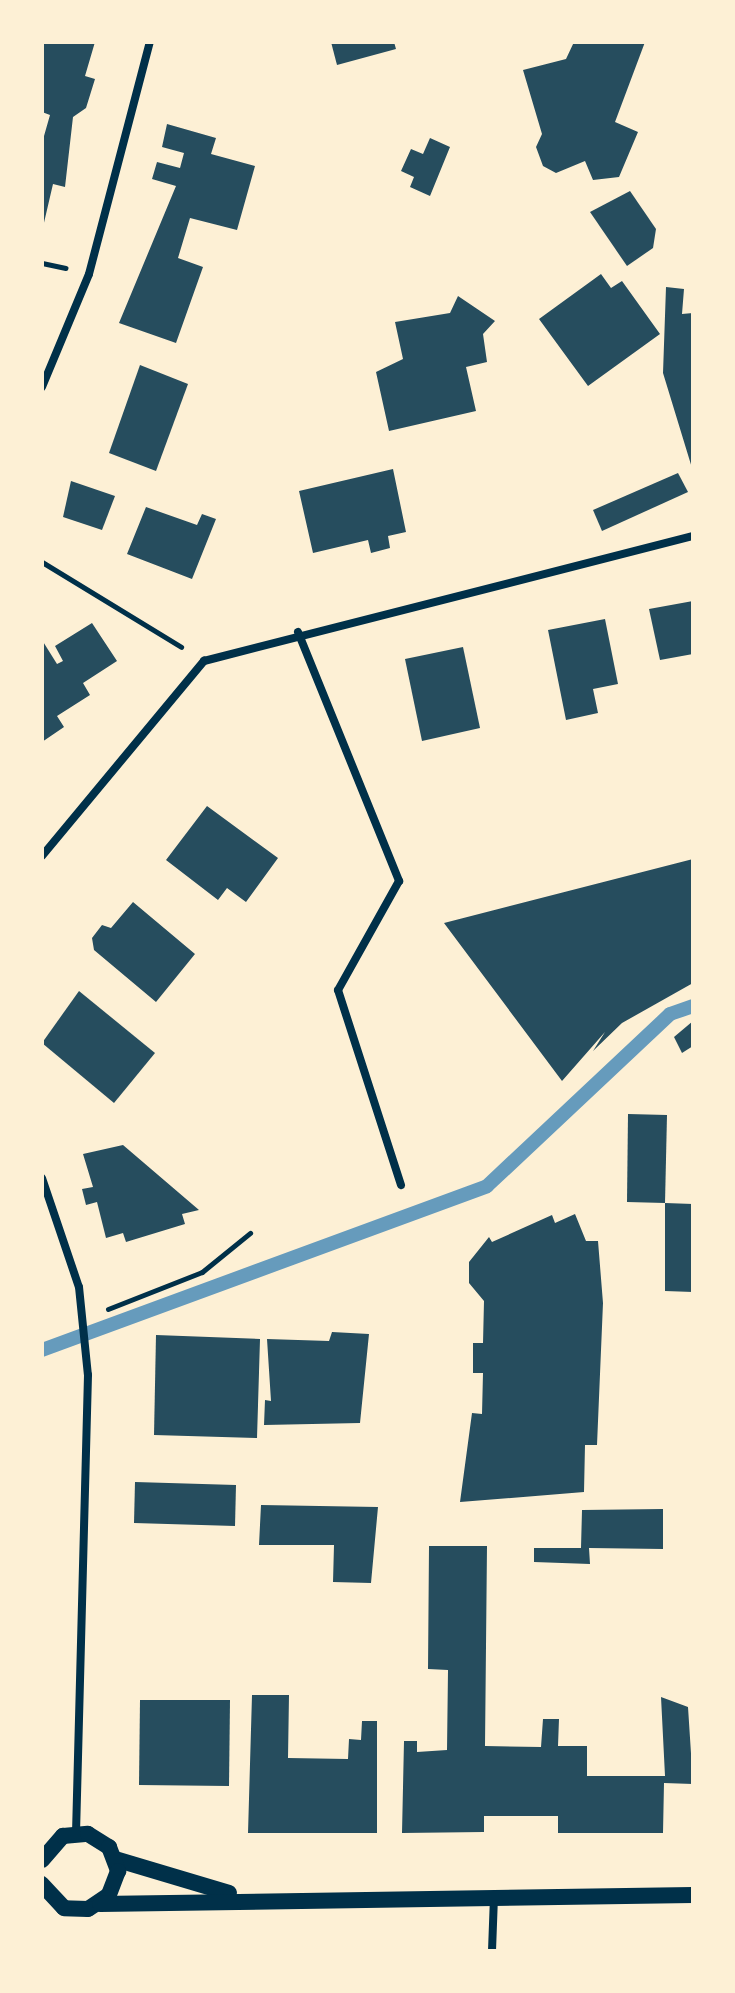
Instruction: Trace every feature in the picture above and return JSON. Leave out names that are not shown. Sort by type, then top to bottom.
[{"type":"main road","points":[[42,1860],[52,1842],[76,1833],[100,1839],[115,1859],[242,1897]]},
{"type":"main road","points":[[100,1904],[115,1884],[115,1859]]},
{"type":"main road","points":[[42,1884],[64,1908]]},
{"type":"main road","points":[[42,1905],[64,1908],[242,1897],[693,1895]]},
{"type":"street","points":[[42,387],[89,274],[150,42]]},
{"type":"street","points":[[42,856],[204,661],[298,632],[692,535]]},
{"type":"street","points":[[298,632],[399,881],[338,990],[401,1185]]},
{"type":"street","points":[[42,1178],[79,1287],[88,1375],[76,1833]]},
{"type":"street","points":[[492,1951],[494,1896]]},
{"type":"path","points":[[42,562],[204,661]]},
{"type":"path","points":[[82,1319],[202,1272],[250,1233]]},
{"type":"building","points":[[42,42],[95,42],[85,76],[95,79],[86,108],[73,117],[65,187],[53,184],[43,227],[42,143],[50,115],[42,112]]},
{"type":"building","points":[[331,42],[394,42],[396,49],[337,65]]},
{"type":"building","points":[[574,42],[645,42],[615,122],[638,132],[619,177],[593,180],[585,161],[556,173],[543,166],[536,147],[542,134],[523,70],[566,59]]},
{"type":"building","points":[[167,124],[216,138],[211,154],[255,166],[237,230],[190,218],[178,258],[203,267],[176,343],[119,323],[176,186],[152,179],[157,162],[180,168],[184,153],[162,147]]},
{"type":"building","points":[[430,138],[450,147],[430,196],[410,187],[414,177],[401,171],[411,149],[423,154]]},
{"type":"building","points":[[630,191],[656,229],[653,248],[627,266],[590,212]]},
{"type":"building","points":[[601,274],[611,288],[622,281],[660,334],[588,386],[539,319]]},
{"type":"building","points":[[666,287],[684,289],[682,314],[693,313],[692,468],[663,373]]},
{"type":"building","points":[[458,296],[495,321],[483,334],[487,362],[466,367],[476,411],[389,431],[376,372],[403,359],[395,322],[450,313]]},
{"type":"building","points":[[140,365],[188,384],[156,471],[109,453]]},
{"type":"building","points":[[393,469],[406,532],[388,536],[390,548],[371,553],[368,540],[313,553],[299,491]]},
{"type":"building","points":[[678,473],[688,492],[602,531],[593,510]]},
{"type":"building","points":[[71,481],[115,496],[102,530],[63,517]]},
{"type":"building","points":[[146,507],[197,525],[202,514],[216,519],[192,579],[127,554]]},
{"type":"building","points":[[693,601],[693,654],[660,660],[649,609]]},
{"type":"building","points":[[605,619],[618,684],[593,689],[598,713],[566,720],[548,630]]},
{"type":"building","points":[[92,623],[117,661],[83,683],[90,695],[57,716],[64,727],[42,742],[42,640],[57,664],[63,661],[55,646]]},
{"type":"building","points":[[463,647],[480,728],[422,741],[405,659]]},
{"type":"building","points":[[207,806],[278,858],[246,902],[227,888],[218,900],[166,860]]},
{"type":"building","points":[[693,859],[693,983],[622,1023],[593,1051],[605,1032],[562,1081],[444,923]]},
{"type":"building","points":[[133,902],[195,954],[156,1002],[94,950],[92,938],[102,925],[111,928]]},
{"type":"building","points":[[79,991],[155,1053],[114,1103],[42,1043]]},
{"type":"building","points":[[693,1021],[693,1046],[682,1053],[674,1037]]},
{"type":"building","points":[[628,1114],[667,1115],[665,1203],[627,1202]]},
{"type":"building","points":[[123,1145],[199,1210],[182,1214],[185,1224],[126,1242],[123,1233],[106,1238],[97,1202],[86,1205],[82,1189],[93,1187],[83,1154]]},
{"type":"building","points":[[665,1203],[693,1204],[693,1292],[665,1291]]},
{"type":"building","points":[[575,1214],[586,1241],[598,1241],[603,1303],[597,1445],[585,1445],[584,1492],[460,1502],[472,1413],[482,1414],[483,1373],[473,1373],[473,1343],[483,1343],[484,1301],[469,1283],[469,1262],[489,1237],[492,1242],[552,1215],[555,1223]]},
{"type":"building","points":[[332,1332],[369,1334],[360,1423],[264,1425],[265,1400],[271,1401],[267,1339],[329,1341]]},
{"type":"building","points":[[156,1335],[260,1339],[257,1438],[154,1435]]},
{"type":"building","points":[[135,1482],[236,1485],[235,1526],[134,1523]]},
{"type":"building","points":[[261,1505],[378,1507],[371,1583],[333,1582],[334,1545],[259,1545]]},
{"type":"building","points":[[663,1509],[663,1549],[589,1548],[590,1564],[534,1562],[534,1548],[581,1548],[582,1510]]},
{"type":"building","points":[[429,1546],[487,1546],[485,1746],[541,1747],[543,1719],[559,1719],[558,1746],[587,1746],[587,1776],[665,1776],[661,1697],[688,1707],[693,1784],[664,1783],[663,1833],[558,1833],[558,1816],[484,1816],[484,1832],[402,1833],[404,1741],[417,1741],[417,1752],[447,1750],[448,1670],[428,1669]]},
{"type":"building","points":[[252,1695],[289,1695],[288,1758],[348,1759],[349,1739],[361,1740],[362,1721],[377,1721],[377,1833],[248,1833]]},
{"type":"building","points":[[140,1700],[230,1700],[229,1786],[139,1785]]},
{"type":"waterway","points":[[42,1350],[487,1186],[670,1014],[693,1006]]}]
